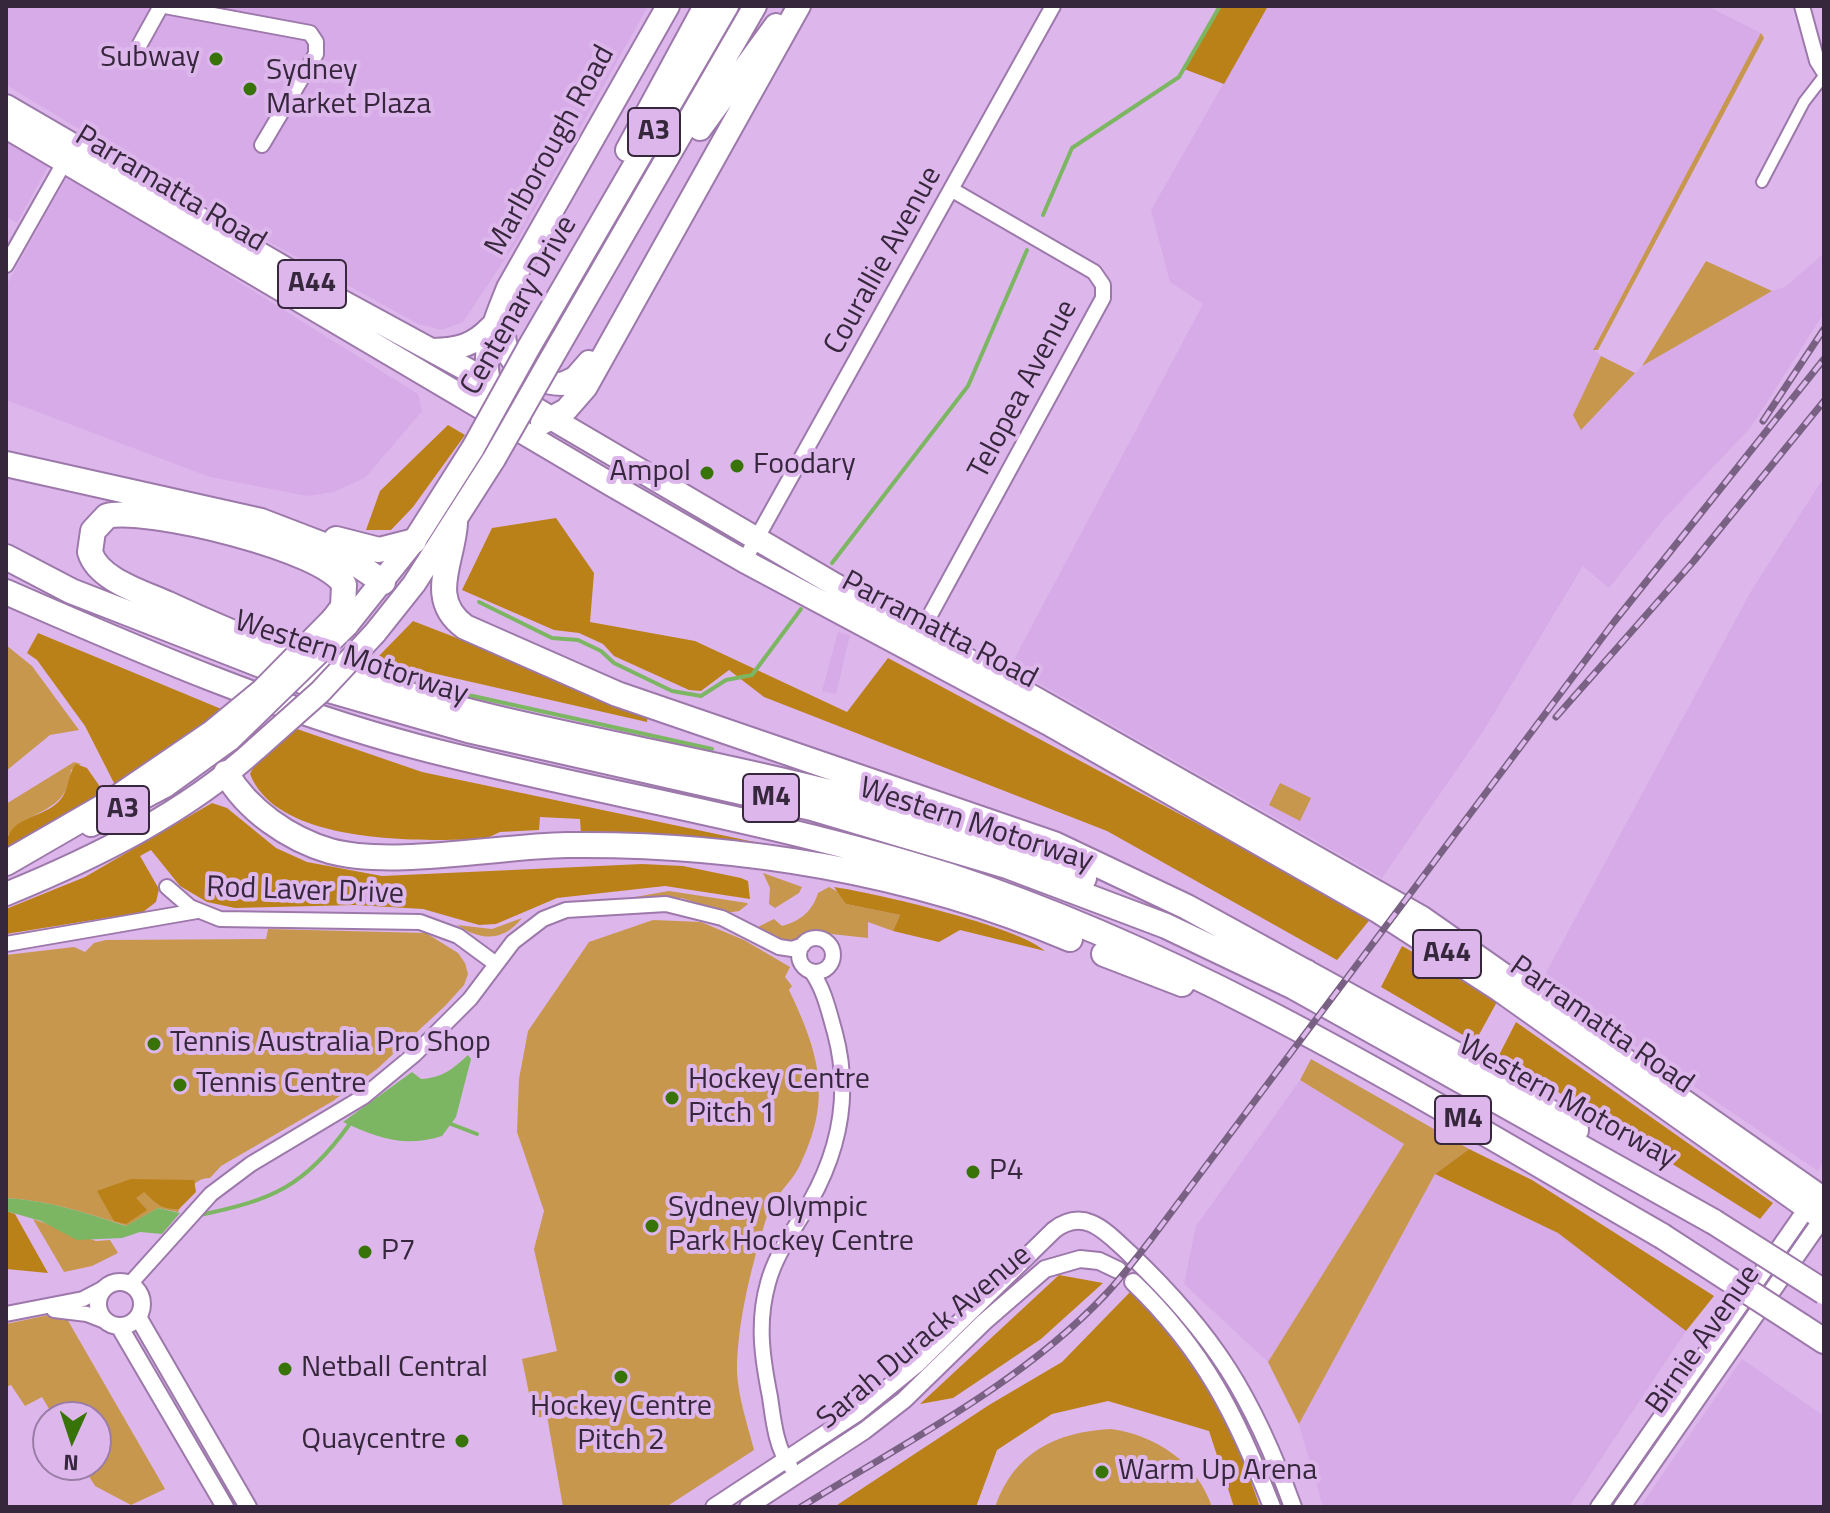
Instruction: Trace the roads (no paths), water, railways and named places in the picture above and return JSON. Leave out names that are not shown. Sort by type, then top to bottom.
[{"type":"highway","name":"Marlborough Road","points":[[511,426],[488,381],[491,327],[508,288],[668,6]]},
{"type":"highway","points":[[582,257],[594,213],[705,6]]},
{"type":"highway","name":"Centenary Drive","points":[[340,622],[383,582],[414,541],[473,448],[727,6]]},
{"type":"highway","name":"Centenary Drive","points":[[394,610],[455,523],[494,459],[755,6]]},
{"type":"highway","points":[[659,173],[675,172],[705,120],[776,24],[799,6]]},
{"type":"highway","points":[[511,426],[552,418],[566,410],[586,387],[799,6]]},
{"type":"highway","name":"Parramatta Road","points":[[6,106],[69,154],[511,426],[744,561],[916,641],[1421,917],[1820,1210]]},
{"type":"highway","name":"Parramatta Road","points":[[6,127],[69,154],[488,381],[758,540],[916,641]]},
{"type":"highway","points":[[523,264],[505,318],[504,349],[519,367],[546,382],[562,384],[575,378],[632,307]]},
{"type":"highway","points":[[431,350],[465,347],[478,341],[491,327]]},
{"type":"highway","points":[[577,433],[586,387]]},
{"type":"highway","points":[[6,464],[107,489],[284,521],[360,547],[388,549],[414,541]]},
{"type":"highway","points":[[229,513],[334,549],[383,582],[391,595],[394,610]]},
{"type":"highway","points":[[6,864],[221,736],[263,691],[340,622],[345,600],[342,580],[310,559],[225,531],[140,514],[107,516],[93,531],[90,552],[103,571],[275,651],[430,701],[727,766],[900,812],[1072,873],[1306,972]]},
{"type":"highway","name":"M4","points":[[455,523],[454,549],[443,584],[444,600],[451,616],[474,632],[617,694],[1026,832],[1187,907],[1551,1110],[1620,1168]]},
{"type":"highway","name":"Western Motorway","points":[[6,547],[44,578]]},
{"type":"highway","name":"Western Motorway","points":[[6,557],[44,578],[223,653],[315,686],[468,730],[812,808],[920,838],[1166,926],[1294,987],[1620,1168],[1714,1222],[1824,1292]]},
{"type":"highway","name":"Western Motorway","points":[[6,592],[245,693],[413,745],[733,817],[953,877],[1158,958],[1437,1105],[1662,1236],[1824,1341]]},
{"type":"highway","name":"Western Motorway","points":[[6,608],[39,623],[89,628]]},
{"type":"highway","name":"A3","points":[[6,894],[56,874],[127,837],[226,773],[320,692],[394,610]]},
{"type":"highway","points":[[221,736],[226,773],[241,796],[268,819],[297,837],[331,851],[382,857],[572,845],[720,851],[799,862],[945,895],[1260,1011]]},
{"type":"street","points":[[140,44],[163,6],[310,33],[316,42],[316,54],[262,145]]},
{"type":"street","name":"Courallie Avenue","points":[[744,561],[954,191],[1053,6]]},
{"type":"street","points":[[1762,182],[1804,102],[1824,74],[1817,61],[1802,6]]},
{"type":"street","points":[[6,265],[69,154]]},
{"type":"street","name":"Telopea Avenue","points":[[916,641],[1103,298],[1103,285],[1094,272],[954,191]]},
{"type":"street","points":[[167,887],[197,911]]},
{"type":"street","points":[[129,1285],[211,1194],[251,1164],[363,1097],[415,1054],[457,1012],[525,930],[566,910],[666,904],[694,909],[749,929],[779,947],[792,949],[817,939],[829,946],[832,959],[813,973]]},
{"type":"street","name":"Rod Laver Drive","points":[[6,944],[197,911],[229,920],[420,922],[458,936],[496,964]]},
{"type":"street","points":[[749,929],[764,948],[813,973]]},
{"type":"street","points":[[798,1476],[786,1461],[775,1428],[761,1350],[761,1319],[768,1282],[783,1244],[828,1167],[839,1135],[843,1099],[842,1064],[813,973],[799,955],[803,945]]},
{"type":"street","name":"Birnie Avenue","points":[[1599,1507],[1803,1214],[1820,1210]]},
{"type":"street","name":"Birnie Avenue","points":[[1622,1507],[1820,1210]]},
{"type":"street","name":"Sarah Durack Avenue","points":[[714,1507],[857,1413],[917,1364],[1066,1221],[1083,1219],[1102,1229],[1169,1291],[1205,1333]]},
{"type":"street","name":"Sarah Durack Avenue","points":[[748,1507],[798,1476],[904,1400],[1038,1274],[1073,1260],[1111,1266]]},
{"type":"street","points":[[1133,1282],[1191,1345],[1243,1431],[1272,1507]]},
{"type":"street","points":[[12,1312],[83,1299],[117,1283],[129,1285],[140,1297],[138,1317],[155,1349],[248,1507]]},
{"type":"street","points":[[106,1287],[98,1304],[139,1359],[225,1507]]},
{"type":"street","points":[[12,1312],[68,1310],[112,1324],[138,1317]]},
{"type":"street","points":[[1191,1345],[1205,1333],[1259,1420],[1293,1507]]},
{"type":"street","points":[[139,1359],[155,1349]]},
{"type":"waterway","points":[[1043,215],[1072,148],[1179,77],[1220,6]]},
{"type":"waterway","points":[[832,563],[968,386],[1027,250]]},
{"type":"waterway","points":[[479,602],[552,638],[578,640],[601,651],[614,663],[672,691],[701,696],[726,680],[752,675],[801,609]]},
{"type":"waterway","points":[[396,679],[712,749]]},
{"type":"waterway","points":[[451,1124],[477,1134]]},
{"type":"waterway","points":[[200,1215],[248,1203],[285,1187],[317,1163],[349,1125]]},
{"type":"railway","points":[[1763,421],[1824,329]]},
{"type":"railway","points":[[801,1507],[999,1384],[1037,1357],[1111,1288],[1152,1238],[1614,622],[1824,359]]},
{"type":"railway","points":[[1556,717],[1693,562],[1824,401]]},
{"type":"place","name":"Subway","points":[[216,59]]},
{"type":"place","name":"Sydney Market Plaza","points":[[250,89]]},
{"type":"place","name":"Foodary","points":[[737,466]]},
{"type":"place","name":"Ampol","points":[[707,473]]},
{"type":"place","name":"Tennis Australia Pro Shop","points":[[154,1044]]},
{"type":"place","name":"Tennis Centre","points":[[180,1085]]},
{"type":"place","name":"Hockey Centre Pitch 1","points":[[672,1098]]},
{"type":"place","name":"P4","points":[[973,1172]]},
{"type":"place","name":"Sydney Olympic Park Hockey Centre","points":[[652,1226]]},
{"type":"place","name":"P7","points":[[365,1252]]},
{"type":"place","name":"Netball Central","points":[[285,1369]]},
{"type":"place","name":"Hockey Centre Pitch 2","points":[[621,1377]]},
{"type":"place","name":"Quaycentre","points":[[462,1441]]},
{"type":"place","name":"Warm Up Arena","points":[[1102,1472]]}]
